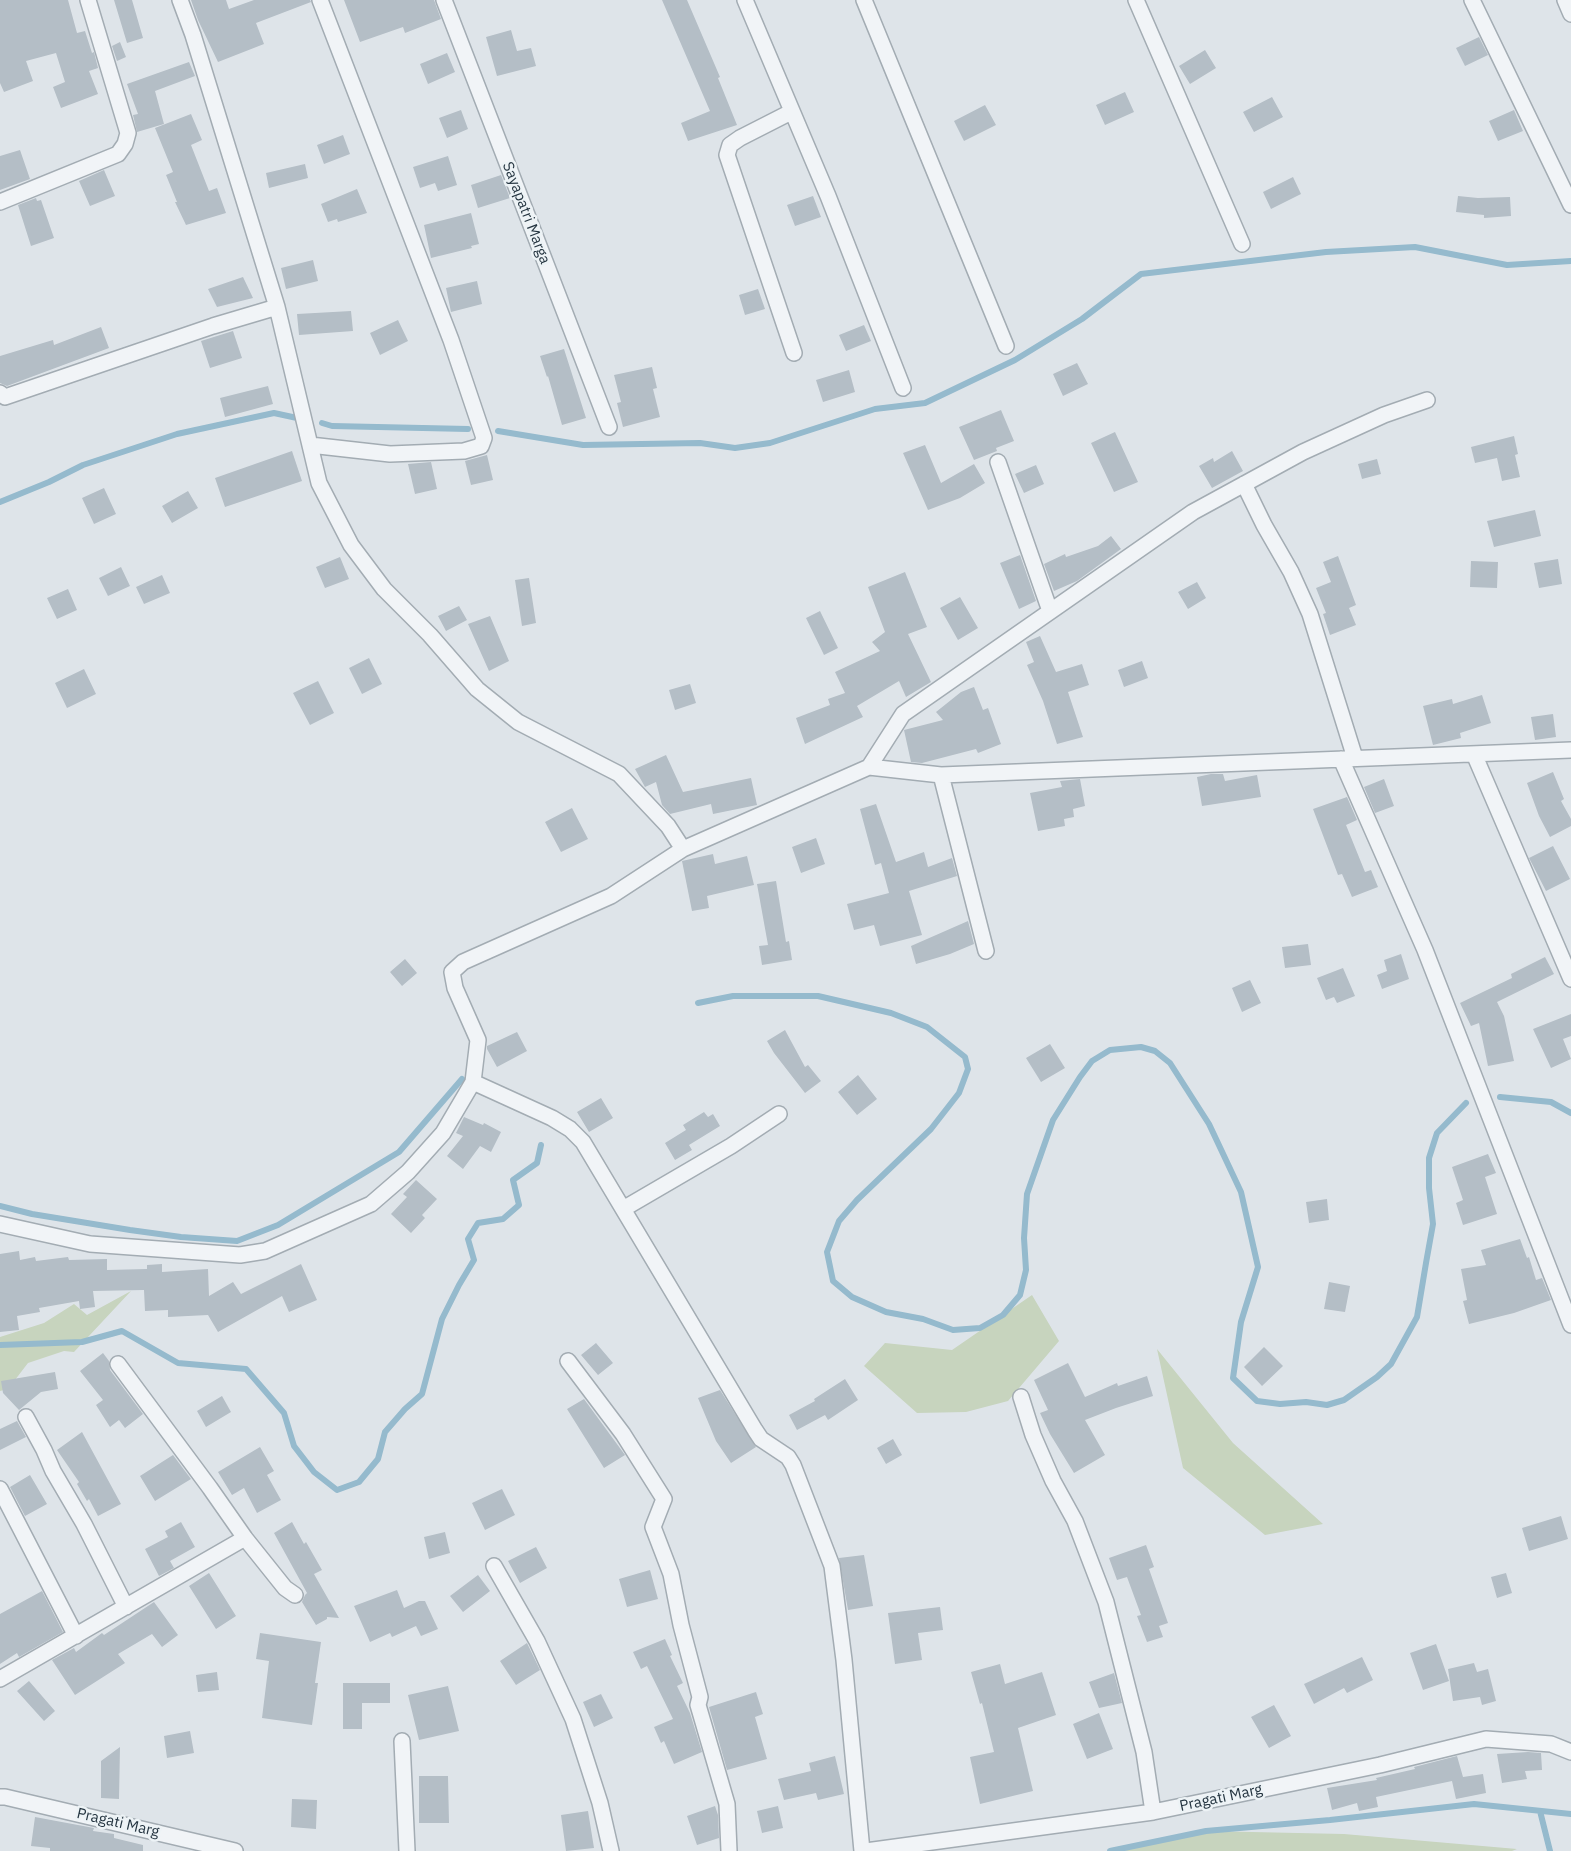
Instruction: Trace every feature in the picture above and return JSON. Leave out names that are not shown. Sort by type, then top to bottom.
[{"type":"street","points":[[0,202],[118,154],[125,144],[128,133],[88,0]]},
{"type":"street","points":[[180,0],[194,35],[278,307],[319,483],[351,545],[384,589],[430,635],[477,689],[518,722],[619,774],[668,825],[683,849]]},
{"type":"street","points":[[310,445],[390,454],[464,451],[481,446],[484,438],[451,340],[320,0]]},
{"type":"street","name":"Sayapatri Marga","points":[[444,0],[609,427]]},
{"type":"street","points":[[745,0],[828,196],[903,388]]},
{"type":"street","points":[[864,0],[1006,346]]},
{"type":"street","points":[[1136,0],[1242,244]]},
{"type":"street","points":[[1472,0],[1571,205]]},
{"type":"street","points":[[1564,0],[1571,14]]},
{"type":"street","points":[[791,112],[740,138],[730,145],[727,155],[794,352]]},
{"type":"street","points":[[0,393],[5,397],[213,326],[278,307]]},
{"type":"street","points":[[869,767],[903,714],[1193,512],[1303,452],[1384,415],[1427,400]]},
{"type":"street","points":[[998,462],[1050,611]]},
{"type":"street","points":[[1244,484],[1291,572],[1310,615],[1348,759],[1571,1325]]},
{"type":"street","points":[[0,1224],[90,1244],[240,1255],[265,1251],[371,1204],[408,1172],[443,1133],[473,1082],[478,1040],[454,988],[452,972],[463,962],[611,896],[683,849],[869,767],[941,776],[1570,752]]},
{"type":"street","points":[[1474,754],[1571,980]]},
{"type":"street","points":[[941,776],[986,951]]},
{"type":"street","points":[[473,1082],[552,1118],[570,1129],[583,1142],[761,1439],[788,1457],[793,1465],[832,1566],[844,1660],[862,1851]]},
{"type":"street","points":[[623,1209],[711,1158],[779,1114]]},
{"type":"street","points":[[568,1361],[623,1434],[664,1499],[653,1527],[671,1574],[681,1625],[700,1697],[698,1705],[727,1804],[729,1851]]},
{"type":"street","points":[[118,1364],[245,1538],[285,1588],[294,1595]]},
{"type":"street","points":[[1021,1397],[1033,1435],[1053,1481],[1075,1521],[1107,1602],[1144,1752],[1153,1812]]},
{"type":"street","points":[[26,1417],[126,1607]]},
{"type":"street","points":[[0,1489],[76,1635]]},
{"type":"street","points":[[0,1679],[245,1538]]},
{"type":"street","points":[[494,1566],[537,1641],[573,1719],[600,1803],[611,1851]]},
{"type":"street","name":"Pragati Marg","points":[[866,1851],[1153,1812],[1380,1765],[1486,1739],[1551,1744],[1571,1752]]},
{"type":"street","points":[[402,1741],[407,1851]]},
{"type":"street","name":"Pragati Marg","points":[[2,1793],[235,1851]]},
{"type":"green space","points":[[131,1291],[74,1352],[64,1351],[28,1363],[8,1389],[0,1391],[0,1337],[44,1323],[74,1304],[87,1315]]},
{"type":"green space","points":[[1032,1295],[1059,1341],[1008,1401],[966,1412],[917,1413],[864,1366],[885,1343],[952,1350]]},
{"type":"green space","points":[[1157,1349],[1233,1443],[1323,1524],[1265,1535],[1183,1468]]},
{"type":"green space","points":[[1206,1831],[1344,1834],[1517,1849],[1512,1851],[1110,1851]]},
{"type":"building","points":[[0,0],[68,0],[77,33],[85,31],[92,53],[94,52],[98,68],[89,71],[98,94],[61,108],[53,87],[65,82],[56,53],[26,61],[33,81],[4,92],[0,83]]},
{"type":"building","points":[[114,0],[132,0],[143,38],[127,43]]},
{"type":"building","points":[[191,0],[226,0],[229,9],[254,0],[310,0],[311,2],[256,23],[264,44],[218,62]]},
{"type":"building","points":[[344,0],[434,0],[441,19],[405,33],[403,27],[360,42]]},
{"type":"building","points":[[662,0],[687,0],[720,77],[718,78],[737,125],[688,141],[681,123],[710,111]]},
{"type":"building","points":[[511,30],[517,51],[531,48],[536,66],[497,76],[486,37]]},
{"type":"building","points":[[1479,37],[1488,55],[1465,66],[1456,48]]},
{"type":"building","points":[[120,42],[126,57],[117,61],[112,46]]},
{"type":"building","points":[[1205,50],[1216,68],[1190,84],[1179,66]]},
{"type":"building","points":[[447,53],[455,72],[428,84],[420,64]]},
{"type":"building","points":[[189,62],[195,76],[155,91],[164,124],[137,132],[133,115],[138,114],[127,84]]},
{"type":"building","points":[[1125,92],[1134,112],[1105,125],[1096,105]]},
{"type":"building","points":[[1272,97],[1283,117],[1254,132],[1243,112]]},
{"type":"building","points":[[985,105],[996,125],[964,141],[954,121]]},
{"type":"building","points":[[461,110],[468,129],[447,138],[439,118]]},
{"type":"building","points":[[1514,110],[1523,131],[1498,141],[1489,121]]},
{"type":"building","points":[[191,114],[202,140],[191,145],[209,191],[217,188],[226,213],[186,225],[166,175],[173,172],[155,128]]},
{"type":"building","points":[[343,135],[350,154],[324,164],[317,145]]},
{"type":"building","points":[[20,150],[30,179],[0,190],[0,156]]},
{"type":"building","points":[[448,156],[457,185],[438,191],[435,183],[420,188],[413,167]]},
{"type":"building","points":[[305,164],[308,178],[269,188],[266,173]]},
{"type":"building","points":[[104,170],[115,196],[90,206],[79,181]]},
{"type":"building","points":[[501,175],[510,198],[478,208],[471,185]]},
{"type":"building","points":[[1293,177],[1301,194],[1271,209],[1263,192]]},
{"type":"building","points":[[357,189],[367,213],[338,222],[337,219],[328,222],[321,204]]},
{"type":"building","points":[[813,196],[821,217],[795,226],[787,205]]},
{"type":"building","points":[[1458,196],[1510,197],[1511,216],[1484,218],[1484,215],[1456,212]]},
{"type":"building","points":[[36,198],[37,201],[41,200],[54,238],[31,246],[18,205]]},
{"type":"building","points":[[471,213],[479,244],[471,246],[472,248],[431,258],[424,225]]},
{"type":"building","points":[[313,260],[318,281],[286,289],[281,268]]},
{"type":"building","points":[[243,277],[253,298],[217,307],[208,289]]},
{"type":"building","points":[[477,281],[482,304],[451,312],[446,288]]},
{"type":"building","points":[[758,289],[765,309],[745,315],[739,295]]},
{"type":"building","points":[[351,311],[353,331],[299,335],[297,314]]},
{"type":"building","points":[[398,320],[408,341],[380,355],[370,333]]},
{"type":"building","points":[[864,325],[871,341],[846,351],[839,335]]},
{"type":"building","points":[[101,327],[109,348],[7,386],[0,383],[0,356],[53,340],[54,345]]},
{"type":"building","points":[[233,331],[242,358],[210,368],[201,341]]},
{"type":"building","points":[[564,349],[586,418],[562,425],[540,356]]},
{"type":"building","points":[[1077,363],[1088,384],[1063,396],[1053,374]]},
{"type":"building","points":[[652,367],[657,388],[653,389],[660,417],[623,427],[617,403],[621,402],[614,375]]},
{"type":"building","points":[[849,370],[855,392],[823,402],[816,380]]},
{"type":"building","points":[[268,386],[273,404],[225,417],[220,398]]},
{"type":"building","points":[[1001,410],[1014,441],[974,460],[959,427]]},
{"type":"building","points":[[1115,432],[1138,482],[1114,492],[1091,443]]},
{"type":"building","points":[[1514,436],[1520,477],[1502,481],[1497,458],[1475,463],[1471,447]]},
{"type":"building","points":[[925,445],[941,483],[974,464],[985,483],[960,498],[928,510],[903,453]]},
{"type":"building","points":[[292,451],[302,481],[225,507],[215,478]]},
{"type":"building","points":[[1232,451],[1243,471],[1212,488],[1199,466],[1213,458],[1214,462]]},
{"type":"building","points":[[487,455],[493,480],[471,485],[465,461]]},
{"type":"building","points":[[1377,459],[1381,474],[1362,479],[1358,464]]},
{"type":"building","points":[[431,462],[437,489],[415,494],[408,464]]},
{"type":"building","points":[[1036,465],[1044,484],[1024,493],[1015,474]]},
{"type":"building","points":[[104,488],[116,514],[94,524],[82,498]]},
{"type":"building","points":[[188,491],[198,508],[172,523],[162,506]]},
{"type":"building","points":[[1535,510],[1541,536],[1494,547],[1487,521]]},
{"type":"building","points":[[1111,536],[1121,549],[1077,581],[1054,591],[1044,564],[1065,554],[1066,557],[1098,546]]},
{"type":"building","points":[[1020,555],[1036,601],[1019,609],[1000,563]]},
{"type":"building","points":[[1338,556],[1356,605],[1349,608],[1356,625],[1330,635],[1323,614],[1326,613],[1316,588],[1331,582],[1323,562]]},
{"type":"building","points":[[340,557],[349,579],[325,588],[316,567]]},
{"type":"building","points":[[1558,559],[1562,584],[1539,588],[1534,563]]},
{"type":"building","points":[[1471,561],[1498,562],[1497,588],[1470,587]]},
{"type":"building","points":[[121,567],[130,586],[108,596],[99,578]]},
{"type":"building","points":[[905,572],[927,627],[908,634],[931,682],[906,697],[899,681],[857,706],[863,717],[805,744],[796,718],[830,705],[828,699],[845,693],[835,672],[880,651],[872,642],[885,632],[868,587]]},
{"type":"building","points":[[162,575],[170,593],[144,604],[136,587]]},
{"type":"building","points":[[529,578],[536,623],[522,626],[515,580]]},
{"type":"building","points":[[1197,582],[1206,598],[1188,609],[1178,592]]},
{"type":"building","points":[[68,589],[77,610],[57,619],[47,598]]},
{"type":"building","points":[[960,597],[978,628],[958,640],[940,608]]},
{"type":"building","points":[[459,606],[467,620],[446,631],[438,616]]},
{"type":"building","points":[[820,611],[838,648],[824,655],[806,618]]},
{"type":"building","points":[[490,616],[509,661],[489,671],[468,624]]},
{"type":"building","points":[[1040,636],[1056,672],[1082,664],[1089,685],[1068,692],[1083,737],[1057,744],[1043,701],[1027,665],[1034,662],[1026,642]]},
{"type":"building","points":[[369,658],[382,684],[362,694],[349,668]]},
{"type":"building","points":[[1142,661],[1148,678],[1124,687],[1118,670]]},
{"type":"building","points":[[84,669],[96,694],[67,708],[55,683]]},
{"type":"building","points":[[318,681],[334,713],[310,725],[293,693]]},
{"type":"building","points":[[690,684],[696,703],[675,710],[669,690]]},
{"type":"building","points":[[974,687],[983,710],[988,708],[1001,744],[978,753],[976,749],[922,763],[911,762],[904,730],[943,720],[936,712],[961,692]]},
{"type":"building","points":[[1482,695],[1491,723],[1460,733],[1461,738],[1433,745],[1423,706],[1452,699],[1453,704]]},
{"type":"building","points":[[1553,714],[1556,737],[1535,740],[1531,717]]},
{"type":"building","points":[[666,755],[683,792],[751,778],[757,805],[713,814],[711,804],[670,814],[662,805],[656,782],[645,787],[635,769]]},
{"type":"building","points":[[1553,772],[1564,799],[1561,801],[1571,819],[1571,826],[1550,837],[1539,816],[1527,783]]},
{"type":"building","points":[[1223,774],[1225,781],[1257,775],[1261,797],[1202,806],[1197,777]]},
{"type":"building","points":[[1080,779],[1085,806],[1073,809],[1074,817],[1064,819],[1065,826],[1038,831],[1030,793],[1062,787],[1060,781]]},
{"type":"building","points":[[1384,779],[1394,806],[1375,813],[1364,787]]},
{"type":"building","points":[[1347,797],[1357,820],[1346,825],[1365,872],[1371,870],[1378,887],[1352,897],[1342,874],[1338,875],[1313,809]]},
{"type":"building","points":[[876,804],[896,862],[924,852],[928,867],[952,858],[957,876],[909,891],[922,935],[880,946],[874,925],[854,930],[847,904],[889,893],[881,863],[875,865],[860,809]]},
{"type":"building","points":[[572,808],[588,839],[561,852],[545,822]]},
{"type":"building","points":[[816,838],[825,864],[801,873],[792,847]]},
{"type":"building","points":[[1553,846],[1570,879],[1546,891],[1529,858]]},
{"type":"building","points":[[713,854],[715,864],[747,856],[754,885],[707,896],[709,908],[692,911],[682,861]]},
{"type":"building","points":[[776,881],[786,942],[789,941],[792,960],[762,965],[759,946],[768,945],[757,884]]},
{"type":"building","points":[[968,921],[974,944],[916,964],[911,946]]},
{"type":"building","points":[[1308,944],[1311,965],[1285,968],[1282,947]]},
{"type":"building","points":[[1401,954],[1409,979],[1382,989],[1377,975],[1387,971],[1384,960]]},
{"type":"building","points":[[1545,957],[1554,974],[1497,1002],[1504,1016],[1514,1061],[1488,1066],[1479,1023],[1471,1026],[1460,1003],[1512,978],[1511,974]]},
{"type":"building","points":[[405,959],[417,973],[402,986],[390,972]]},
{"type":"building","points":[[1343,968],[1355,996],[1337,1003],[1334,997],[1326,1000],[1317,978]]},
{"type":"building","points":[[1250,980],[1261,1003],[1242,1012],[1232,988]]},
{"type":"building","points":[[1571,1014],[1571,1036],[1563,1039],[1571,1059],[1551,1068],[1533,1029]]},
{"type":"building","points":[[785,1030],[805,1067],[808,1065],[821,1081],[805,1093],[767,1041]]},
{"type":"building","points":[[517,1032],[527,1051],[497,1067],[487,1046]]},
{"type":"building","points":[[1050,1044],[1065,1068],[1041,1082],[1026,1058]]},
{"type":"building","points":[[858,1075],[877,1099],[857,1115],[838,1092]]},
{"type":"building","points":[[601,1098],[613,1118],[589,1132],[577,1112]]},
{"type":"building","points":[[704,1112],[708,1117],[713,1114],[720,1126],[689,1145],[692,1150],[675,1160],[665,1143],[686,1130],[683,1125]]},
{"type":"building","points":[[464,1117],[483,1125],[484,1123],[501,1132],[491,1152],[480,1146],[463,1169],[447,1156],[463,1136],[456,1133]]},
{"type":"building","points":[[1488,1154],[1496,1173],[1485,1177],[1497,1214],[1463,1225],[1456,1203],[1463,1200],[1452,1167]]},
{"type":"building","points":[[416,1180],[437,1199],[422,1215],[425,1218],[411,1233],[391,1214],[407,1197],[403,1194]]},
{"type":"building","points":[[1327,1199],[1329,1220],[1309,1223],[1306,1202]]},
{"type":"building","points":[[1520,1239],[1527,1258],[1529,1257],[1536,1280],[1542,1278],[1551,1300],[1514,1313],[1469,1324],[1463,1301],[1467,1300],[1461,1269],[1486,1265],[1481,1250]]},
{"type":"building","points":[[19,1251],[20,1260],[35,1257],[36,1261],[68,1257],[69,1260],[107,1259],[107,1270],[147,1269],[147,1265],[162,1264],[162,1272],[208,1269],[209,1296],[233,1282],[241,1294],[301,1264],[317,1300],[289,1312],[282,1296],[218,1332],[208,1315],[168,1317],[168,1310],[145,1311],[144,1290],[93,1291],[95,1307],[80,1309],[79,1301],[39,1308],[40,1312],[17,1316],[19,1330],[0,1332],[0,1254]]},
{"type":"building","points":[[1329,1282],[1350,1286],[1345,1312],[1324,1309]]},
{"type":"building","points":[[596,1343],[613,1363],[598,1375],[581,1355]]},
{"type":"building","points":[[1264,1347],[1283,1366],[1262,1386],[1244,1367]]},
{"type":"building","points":[[103,1353],[109,1361],[110,1370],[143,1414],[125,1428],[119,1420],[110,1427],[96,1405],[103,1400],[80,1371]]},
{"type":"building","points":[[1068,1363],[1085,1397],[1117,1383],[1118,1386],[1147,1376],[1153,1396],[1085,1420],[1105,1455],[1074,1473],[1040,1413],[1048,1410],[1034,1380]]},
{"type":"building","points":[[55,1372],[58,1389],[41,1392],[19,1410],[3,1393],[1,1381]]},
{"type":"building","points":[[845,1379],[858,1400],[828,1420],[825,1415],[797,1430],[789,1415],[815,1401],[814,1399]]},
{"type":"building","points":[[720,1390],[756,1447],[731,1463],[716,1441],[698,1398]]},
{"type":"building","points":[[222,1396],[231,1412],[206,1427],[197,1411]]},
{"type":"building","points":[[584,1399],[625,1455],[604,1468],[567,1409]]},
{"type":"building","points":[[17,1421],[26,1437],[0,1450],[0,1429]]},
{"type":"building","points":[[82,1432],[121,1504],[98,1516],[89,1499],[87,1501],[77,1484],[79,1482],[57,1450]]},
{"type":"building","points":[[893,1439],[902,1455],[886,1464],[877,1448]]},
{"type":"building","points":[[260,1447],[274,1471],[267,1475],[281,1500],[257,1513],[244,1488],[232,1495],[218,1472]]},
{"type":"building","points":[[173,1455],[191,1479],[155,1501],[140,1476]]},
{"type":"building","points":[[30,1475],[47,1504],[25,1516],[10,1487]]},
{"type":"building","points":[[502,1489],[515,1515],[485,1530],[472,1503]]},
{"type":"building","points":[[1561,1516],[1568,1539],[1529,1551],[1522,1528]]},
{"type":"building","points":[[181,1522],[195,1547],[170,1561],[174,1568],[159,1576],[145,1549],[168,1537],[165,1531]]},
{"type":"building","points":[[292,1522],[322,1570],[314,1574],[339,1618],[327,1617],[316,1625],[302,1602],[307,1593],[274,1533]]},
{"type":"building","points":[[445,1532],[450,1553],[429,1559],[424,1537]]},
{"type":"building","points":[[1146,1545],[1154,1567],[1149,1569],[1168,1623],[1159,1626],[1163,1637],[1147,1642],[1137,1616],[1141,1615],[1127,1577],[1117,1580],[1109,1558]]},
{"type":"building","points":[[536,1547],[547,1568],[520,1583],[508,1561]]},
{"type":"building","points":[[864,1555],[873,1606],[848,1610],[839,1558]]},
{"type":"building","points":[[650,1570],[658,1599],[627,1607],[619,1579]]},
{"type":"building","points":[[209,1573],[236,1616],[216,1629],[189,1586]]},
{"type":"building","points":[[1506,1573],[1512,1593],[1497,1598],[1491,1577]]},
{"type":"building","points":[[478,1575],[490,1591],[463,1612],[450,1596]]},
{"type":"building","points":[[397,1590],[404,1608],[419,1601],[425,1601],[438,1629],[421,1636],[416,1626],[392,1637],[390,1633],[370,1642],[354,1606]]},
{"type":"building","points":[[42,1591],[63,1632],[19,1657],[17,1653],[0,1664],[0,1614]]},
{"type":"building","points":[[154,1602],[178,1635],[162,1647],[152,1634],[118,1654],[125,1663],[75,1695],[52,1660],[74,1648],[76,1652],[102,1633],[104,1635]]},
{"type":"building","points":[[940,1607],[943,1630],[918,1633],[922,1660],[895,1664],[888,1613]]},
{"type":"building","points":[[260,1633],[321,1642],[312,1725],[262,1718],[269,1661],[256,1659]]},
{"type":"building","points":[[665,1639],[672,1655],[670,1656],[683,1683],[677,1686],[690,1713],[702,1752],[674,1764],[664,1741],[661,1743],[654,1727],[673,1719],[647,1666],[641,1669],[633,1652]]},
{"type":"building","points":[[527,1643],[540,1670],[516,1685],[500,1661]]},
{"type":"building","points":[[1436,1644],[1449,1681],[1423,1690],[1410,1653]]},
{"type":"building","points":[[1362,1657],[1373,1680],[1347,1693],[1344,1688],[1314,1704],[1304,1684]]},
{"type":"building","points":[[1474,1663],[1477,1672],[1488,1669],[1496,1701],[1482,1705],[1480,1697],[1453,1701],[1448,1669]]},
{"type":"building","points":[[1000,1664],[1005,1684],[1042,1672],[1056,1715],[1018,1728],[1033,1791],[980,1804],[970,1757],[994,1752],[982,1703],[980,1704],[971,1672]]},
{"type":"building","points":[[217,1672],[219,1690],[198,1692],[196,1675]]},
{"type":"building","points":[[1114,1673],[1122,1703],[1099,1708],[1089,1682]]},
{"type":"building","points":[[29,1681],[55,1711],[44,1721],[17,1691]]},
{"type":"building","points":[[343,1683],[390,1683],[390,1703],[362,1703],[362,1729],[343,1729]]},
{"type":"building","points":[[448,1686],[459,1731],[419,1740],[408,1695]]},
{"type":"building","points":[[756,1692],[763,1714],[755,1717],[767,1759],[727,1770],[709,1707]]},
{"type":"building","points":[[601,1694],[613,1718],[594,1727],[583,1702]]},
{"type":"building","points":[[1274,1705],[1291,1736],[1269,1748],[1251,1717]]},
{"type":"building","points":[[1099,1713],[1113,1749],[1087,1759],[1073,1724]]},
{"type":"building","points":[[190,1731],[194,1753],[167,1758],[164,1736]]},
{"type":"building","points":[[120,1747],[119,1799],[101,1798],[101,1761]]},
{"type":"building","points":[[1541,1753],[1542,1770],[1525,1771],[1527,1779],[1502,1783],[1497,1754]]},
{"type":"building","points":[[835,1756],[844,1794],[818,1800],[816,1793],[784,1800],[778,1779],[811,1771],[809,1763]]},
{"type":"building","points":[[1457,1756],[1463,1777],[1483,1774],[1486,1793],[1456,1799],[1452,1781],[1376,1797],[1378,1807],[1359,1811],[1357,1803],[1332,1810],[1327,1788],[1377,1780],[1376,1778]]},
{"type":"building","points":[[419,1776],[448,1776],[449,1823],[419,1823]]},
{"type":"building","points":[[292,1799],[317,1800],[316,1829],[291,1827]]},
{"type":"building","points":[[715,1806],[718,1815],[719,1838],[697,1845],[687,1816]]},
{"type":"building","points":[[778,1806],[783,1828],[762,1833],[757,1811]]},
{"type":"building","points":[[588,1811],[594,1848],[566,1851],[561,1815]]},
{"type":"building","points":[[35,1817],[114,1834],[114,1838],[143,1845],[143,1851],[50,1851],[50,1848],[31,1846]]},
{"type":"waterway","points":[[498,431],[583,445],[700,443],[735,448],[770,443],[875,409],[925,403],[1015,360],[1082,319],[1141,274],[1326,252],[1415,247],[1507,265],[1571,261]]},
{"type":"waterway","points":[[0,502],[83,465],[177,434],[274,413],[297,418]]},
{"type":"waterway","points":[[322,423],[332,426],[468,429]]},
{"type":"waterway","points":[[698,1003],[733,996],[818,996],[891,1013],[927,1027],[965,1057],[968,1069],[959,1093],[931,1129],[857,1200],[839,1221],[827,1252],[833,1281],[852,1297],[886,1312],[923,1319],[953,1330],[980,1328],[1003,1315],[1020,1295],[1026,1270],[1024,1238],[1027,1194],[1053,1120],[1080,1077],[1092,1061],[1110,1050],[1141,1047],[1155,1051],[1170,1063],[1209,1124],[1241,1192],[1258,1267],[1241,1322],[1233,1378],[1257,1401],[1280,1404],[1306,1402],[1327,1405],[1344,1400],[1377,1377],[1391,1364],[1417,1317],[1433,1224],[1429,1188],[1429,1158],[1437,1133],[1466,1103]]},
{"type":"waterway","points":[[0,1206],[32,1214],[130,1230],[237,1241],[278,1225],[399,1152],[462,1079]]},
{"type":"waterway","points":[[1500,1097],[1551,1102],[1571,1113]]},
{"type":"waterway","points":[[0,1345],[82,1342],[122,1331],[178,1363],[246,1369],[284,1413],[294,1446],[314,1472],[337,1490],[359,1482],[378,1459],[385,1432],[422,1394],[442,1319],[474,1260],[468,1239],[478,1223],[503,1219],[519,1205],[513,1180],[537,1163],[541,1145]]},
{"type":"waterway","points":[[1110,1851],[1206,1831],[1474,1804],[1571,1814]]},
{"type":"waterway","points":[[1540,1811],[1550,1851]]}]
